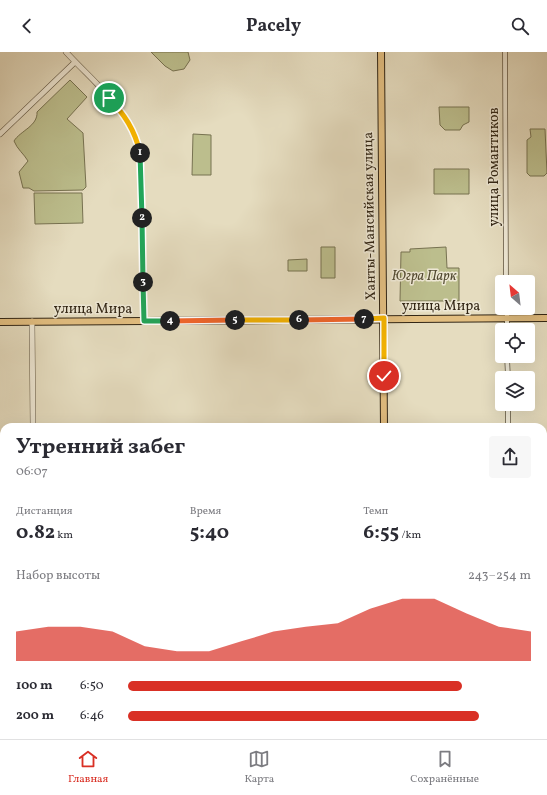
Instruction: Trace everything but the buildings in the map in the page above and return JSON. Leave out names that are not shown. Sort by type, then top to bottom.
[{"type":"main road","name":"Ханты-Мансийская улица","points":[[381,52],[384,423]]},
{"type":"main road","name":"улица Мира","points":[[0,322],[547,318]]},
{"type":"street","points":[[66,52],[119,109],[129,122],[137,141],[141,165],[144,321]]},
{"type":"street","name":"улица Романтиков","points":[[505,52],[506,275]]},
{"type":"street","points":[[0,134],[75,62]]},
{"type":"street","points":[[507,318],[507,323]]},
{"type":"street","points":[[32,322],[33,423]]},
{"type":"street","points":[[508,411],[508,423]]},
{"type":"green space","points":[[151,52],[188,52],[190,60],[184,69],[173,71],[165,66]]},
{"type":"green space","points":[[70,80],[87,97],[67,119],[83,133],[86,187],[83,190],[34,191],[29,188],[23,188],[19,172],[28,161],[14,141],[32,125],[37,117],[37,112]]},
{"type":"green space","points":[[439,107],[469,107],[469,122],[463,125],[460,130],[445,130],[440,125]]},
{"type":"green space","points":[[530,129],[545,129],[547,173],[544,176],[530,176],[527,173],[527,140],[531,137]]},
{"type":"green space","points":[[193,134],[211,135],[211,175],[192,175]]},
{"type":"green space","points":[[434,169],[469,169],[469,194],[434,194]]},
{"type":"green space","points":[[34,193],[82,193],[83,223],[35,224]]},
{"type":"green space","points":[[321,247],[335,247],[335,278],[321,278]]},
{"type":"green space","name":"Югра Парк","points":[[446,247],[447,268],[459,268],[459,301],[400,301],[401,252],[410,252],[410,249]]},
{"type":"green space","points":[[307,259],[307,271],[288,271],[288,260]]},
{"type":"route","points":[[109,98],[129,122],[136,137],[140,157],[142,182],[144,321],[384,318],[384,376]]}]
